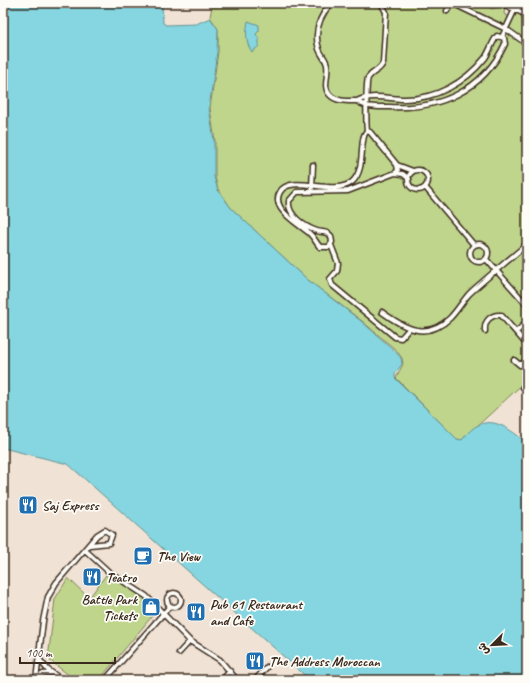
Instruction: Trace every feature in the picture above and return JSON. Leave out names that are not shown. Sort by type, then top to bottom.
[{"type":"lane","points":[[331,3],[320,17],[318,32],[319,49],[327,66],[326,89],[331,97],[335,99],[357,101],[367,106],[418,107],[438,103],[456,96],[478,80],[487,71],[505,44],[505,40],[502,37]]},
{"type":"lane","points":[[331,245],[326,248],[320,247],[313,237],[284,212],[278,201],[278,195],[285,186],[291,184],[339,188],[352,182],[359,170],[364,135],[367,131],[366,117],[368,79],[379,70],[383,63],[386,12],[381,3]]},
{"type":"lane","points":[[447,11],[451,3],[506,29],[527,44]]},
{"type":"lane","points":[[501,3],[527,15]]},
{"type":"lane","points":[[502,37],[515,9],[513,3]]},
{"type":"lane","points":[[515,9],[527,4]]},
{"type":"lane","points":[[357,101],[367,98],[420,98],[446,90],[468,76],[486,56],[495,38],[497,36],[502,37]]},
{"type":"lane","points":[[367,131],[370,132],[397,165],[398,171],[396,173]]},
{"type":"lane","points":[[312,192],[313,165]]},
{"type":"lane","points":[[397,165],[413,171],[421,170],[427,176],[427,184],[418,189],[414,188],[411,186],[409,179],[403,174],[396,173],[348,191],[301,191],[294,194],[289,201],[289,209],[293,216],[304,224],[315,230],[329,234],[332,239],[331,245],[338,263],[337,271],[330,279],[332,285],[395,337],[401,338],[408,328]]},
{"type":"lane","points":[[409,179],[413,171]]},
{"type":"lane","points":[[424,187],[474,244]]},
{"type":"lane","points":[[480,243],[485,246],[488,251],[486,259],[481,262],[473,259],[470,252],[474,244],[480,243]]},
{"type":"lane","points":[[382,312],[408,328],[429,329],[443,323],[455,312],[470,294],[527,244]]},
{"type":"lane","points":[[486,259],[527,305]]},
{"type":"lane","points":[[485,331],[486,322],[498,314],[503,316],[527,345]]},
{"type":"lane","points":[[516,332],[527,322]]},
{"type":"lane","points":[[514,360],[520,365],[527,360]]},
{"type":"lane","points":[[523,387],[527,383]]},
{"type":"lane","points":[[36,679],[43,621],[48,597],[56,583],[97,535],[102,531],[108,531],[112,535],[109,543],[90,545]]},
{"type":"lane","points":[[85,550],[114,576],[146,596],[190,641],[216,657],[237,680]]},
{"type":"lane","points":[[105,680],[170,606]]},
{"type":"lane","points":[[179,653],[190,641]]},
{"type":"lane","points":[[39,658],[52,673],[62,680]]},
{"type":"lane","points":[[255,680],[267,667]]},
{"type":"lane","points":[[222,680],[230,671]]},
{"type":"lane","points":[[36,679],[43,674],[52,673]]},
{"type":"green space","points":[[217,3],[481,3],[492,9],[505,5],[504,14],[511,18],[519,12],[523,21],[527,23],[527,380],[462,440],[457,439],[396,378],[403,364],[402,358],[396,350],[362,321],[308,280],[231,208],[218,189],[215,177],[215,141],[210,108],[218,52],[218,29],[210,17],[212,6]]},
{"type":"green space","points":[[106,575],[113,577],[140,594],[158,609],[99,680],[75,680],[48,659],[55,599],[68,578],[89,598]]},
{"type":"water","points":[[3,3],[162,3],[163,23],[166,25],[196,24],[210,18],[218,29],[217,52],[209,108],[214,141],[214,177],[218,190],[231,208],[308,280],[361,321],[395,351],[401,358],[402,364],[395,374],[395,378],[457,439],[462,440],[478,425],[494,423],[510,430],[527,443],[527,680],[310,680],[68,464],[3,448]]},
{"type":"water","points":[[248,21],[259,25],[259,31],[256,34],[259,39],[259,46],[252,52],[248,44],[247,37]]},
{"type":"place","name":"Saj Express","points":[[28,505]]},
{"type":"place","name":"The View","points":[[143,556]]},
{"type":"place","name":"Teatro","points":[[92,577]]},
{"type":"place","name":"Battle Park Tickets","points":[[151,607]]},
{"type":"place","name":"Pub 61 Restaurant and Cafe","points":[[196,612]]},
{"type":"place","name":"The Address Moroccan","points":[[255,661]]}]
